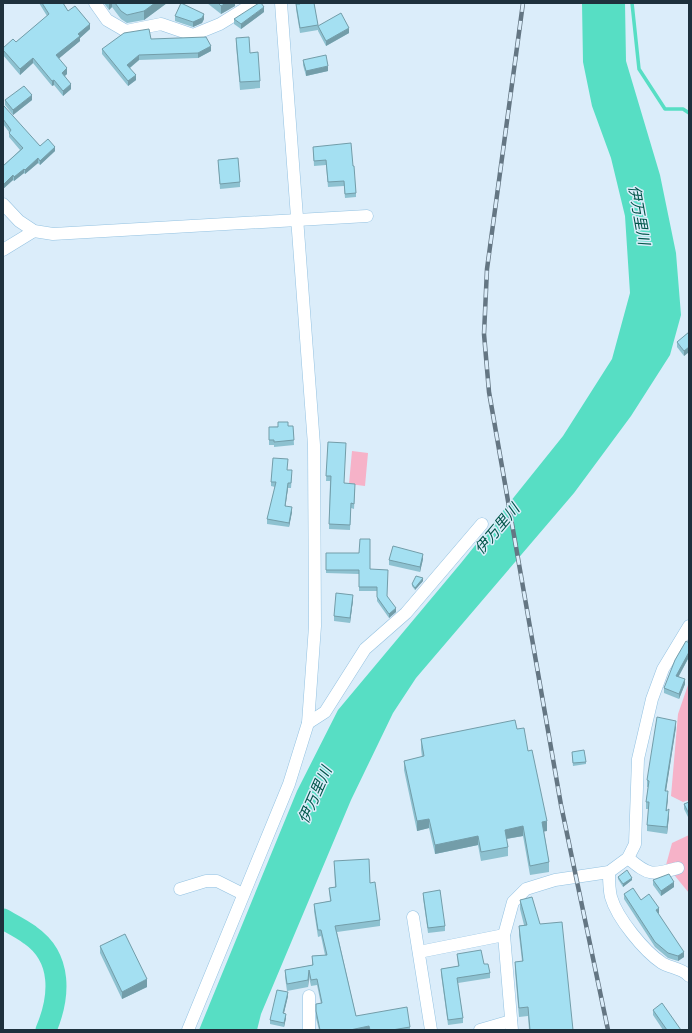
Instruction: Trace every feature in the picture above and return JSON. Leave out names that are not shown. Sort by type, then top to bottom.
[{"type":"street","points":[[95,3],[107,20],[126,31],[161,24],[194,34],[220,24],[254,3]]},
{"type":"street","points":[[188,1030],[289,784],[308,723],[316,626],[314,445],[281,3]]},
{"type":"street","points":[[3,204],[19,221],[34,231],[53,234],[367,216]]},
{"type":"street","points":[[3,250],[34,231]]},
{"type":"street","points":[[308,723],[325,712],[365,649],[406,613],[482,524]]},
{"type":"street","points":[[480,1030],[511,1025],[504,935],[513,902],[526,889],[561,879],[609,872],[628,858],[634,844],[638,760],[652,699],[663,669],[689,626]]},
{"type":"street","points":[[628,858],[643,871],[658,874],[678,868]]},
{"type":"street","points":[[609,872],[611,896],[620,917],[652,955],[663,964],[686,972],[689,976]]},
{"type":"street","points":[[180,889],[206,881],[217,881],[243,894]]},
{"type":"street","points":[[413,917],[431,1030]]},
{"type":"street","points":[[418,952],[504,935]]},
{"type":"street","points":[[308,1030],[309,996]]},
{"type":"shaded area","points":[[352,451],[368,453],[365,486],[349,484]]},
{"type":"shaded area","points":[[689,682],[689,800],[683,802],[671,796],[678,714]]},
{"type":"shaded area","points":[[689,835],[689,893],[666,865],[672,843]]},
{"type":"water","name":"伊万里川","points":[[582,3],[625,3],[626,61],[660,175],[676,253],[681,315],[670,355],[631,416],[574,493],[416,678],[393,713],[351,800],[261,1014],[257,1030],[199,1030],[297,791],[338,710],[461,563],[563,436],[612,359],[630,293],[625,216],[611,158],[592,106],[583,62]]},
{"type":"building","points":[[42,3],[63,3],[68,11],[75,6],[90,24],[78,34],[80,36],[56,55],[67,68],[62,73],[71,84],[63,91],[54,80],[52,81],[33,58],[20,69],[3,50],[3,48],[13,39],[16,42],[49,14]]},
{"type":"building","points":[[115,3],[155,3],[144,11],[127,15],[121,11]]},
{"type":"building","points":[[181,3],[204,14],[202,18],[193,22],[175,16]]},
{"type":"building","points":[[218,3],[226,3],[221,6]]},
{"type":"building","points":[[261,3],[264,7],[241,24],[234,19]]},
{"type":"building","points":[[314,3],[318,25],[300,28],[296,4]]},
{"type":"building","points":[[341,13],[349,28],[326,41],[318,26]]},
{"type":"building","points":[[149,29],[151,39],[206,37],[211,46],[198,53],[139,55],[127,65],[136,75],[128,81],[102,49],[124,33]]},
{"type":"building","points":[[249,37],[250,53],[258,52],[260,81],[240,82],[236,38]]},
{"type":"building","points":[[326,55],[328,66],[306,71],[303,60]]},
{"type":"building","points":[[24,86],[32,95],[13,110],[5,100]]},
{"type":"building","points":[[4,106],[40,146],[48,139],[55,147],[40,161],[38,158],[25,170],[24,169],[14,177],[13,175],[3,185],[3,166],[23,148],[9,133],[11,130],[3,119]]},
{"type":"building","points":[[351,143],[356,193],[345,194],[344,181],[328,182],[326,160],[314,161],[313,147]]},
{"type":"building","points":[[238,158],[240,182],[220,184],[218,160]]},
{"type":"building","points":[[689,332],[689,347],[684,351],[677,342]]},
{"type":"building","points":[[278,422],[288,422],[288,426],[293,426],[294,440],[274,442],[274,440],[269,440],[269,427],[278,427]]},
{"type":"building","points":[[328,442],[346,443],[344,483],[355,484],[354,504],[351,503],[350,525],[329,524],[331,476],[326,476]]},
{"type":"building","points":[[273,458],[288,459],[287,470],[292,470],[291,483],[288,483],[285,506],[292,507],[289,523],[267,519],[276,482],[271,482]]},
{"type":"building","points":[[360,539],[370,539],[370,569],[388,570],[387,596],[396,608],[389,614],[377,597],[377,587],[359,587],[359,570],[326,570],[326,553],[359,553]]},
{"type":"building","points":[[393,546],[423,554],[420,567],[389,560]]},
{"type":"building","points":[[416,576],[423,578],[415,588],[412,584]]},
{"type":"building","points":[[336,593],[353,595],[350,618],[334,616]]},
{"type":"building","points":[[686,641],[689,643],[689,652],[676,676],[685,679],[679,694],[664,688],[675,660]]},
{"type":"building","points":[[657,717],[676,721],[665,791],[668,791],[666,811],[669,809],[667,827],[647,825],[649,802],[646,802],[649,781],[647,780]]},
{"type":"building","points":[[515,720],[517,729],[524,728],[528,751],[532,750],[547,821],[542,822],[549,862],[530,866],[523,826],[505,830],[508,847],[481,852],[478,836],[435,845],[429,819],[417,821],[404,761],[424,756],[421,739]]},
{"type":"building","points":[[584,750],[586,762],[573,763],[572,752]]},
{"type":"building","points":[[689,802],[689,814],[684,804]]},
{"type":"building","points":[[369,859],[370,883],[375,882],[380,920],[335,926],[356,1016],[407,1007],[410,1027],[392,1030],[370,1030],[369,1026],[350,1030],[320,1030],[316,1004],[322,1003],[317,979],[311,980],[309,970],[308,980],[287,984],[285,970],[313,965],[312,956],[327,955],[321,930],[318,930],[314,904],[331,901],[329,888],[336,887],[334,861]]},
{"type":"building","points":[[627,870],[632,878],[623,884],[618,877]]},
{"type":"building","points":[[669,874],[674,882],[661,891],[653,880]]},
{"type":"building","points":[[633,888],[641,900],[649,894],[659,908],[656,910],[684,952],[678,956],[668,953],[655,942],[624,894]]},
{"type":"building","points":[[440,890],[445,926],[428,928],[423,893]]},
{"type":"building","points":[[532,897],[540,924],[562,922],[573,1030],[530,1030],[528,1007],[519,1008],[515,962],[523,961],[519,926],[527,925],[520,900]]},
{"type":"building","points":[[125,934],[147,979],[122,992],[100,946]]},
{"type":"building","points":[[481,950],[484,964],[488,964],[490,973],[457,978],[463,1018],[448,1020],[441,969],[459,966],[457,954]]},
{"type":"building","points":[[277,990],[288,992],[283,1013],[286,1014],[284,1023],[270,1020]]},
{"type":"building","points":[[662,1003],[681,1030],[667,1030],[653,1010]]},
{"type":"waterway","points":[[632,3],[639,69],[665,109],[683,109],[689,113]]},
{"type":"waterway","points":[[3,919],[27,933],[41,944],[53,966],[56,979],[56,992],[51,1017],[46,1030]]},
{"type":"railway","points":[[523,3],[487,269],[484,334],[489,392],[561,805],[608,1030]]}]
